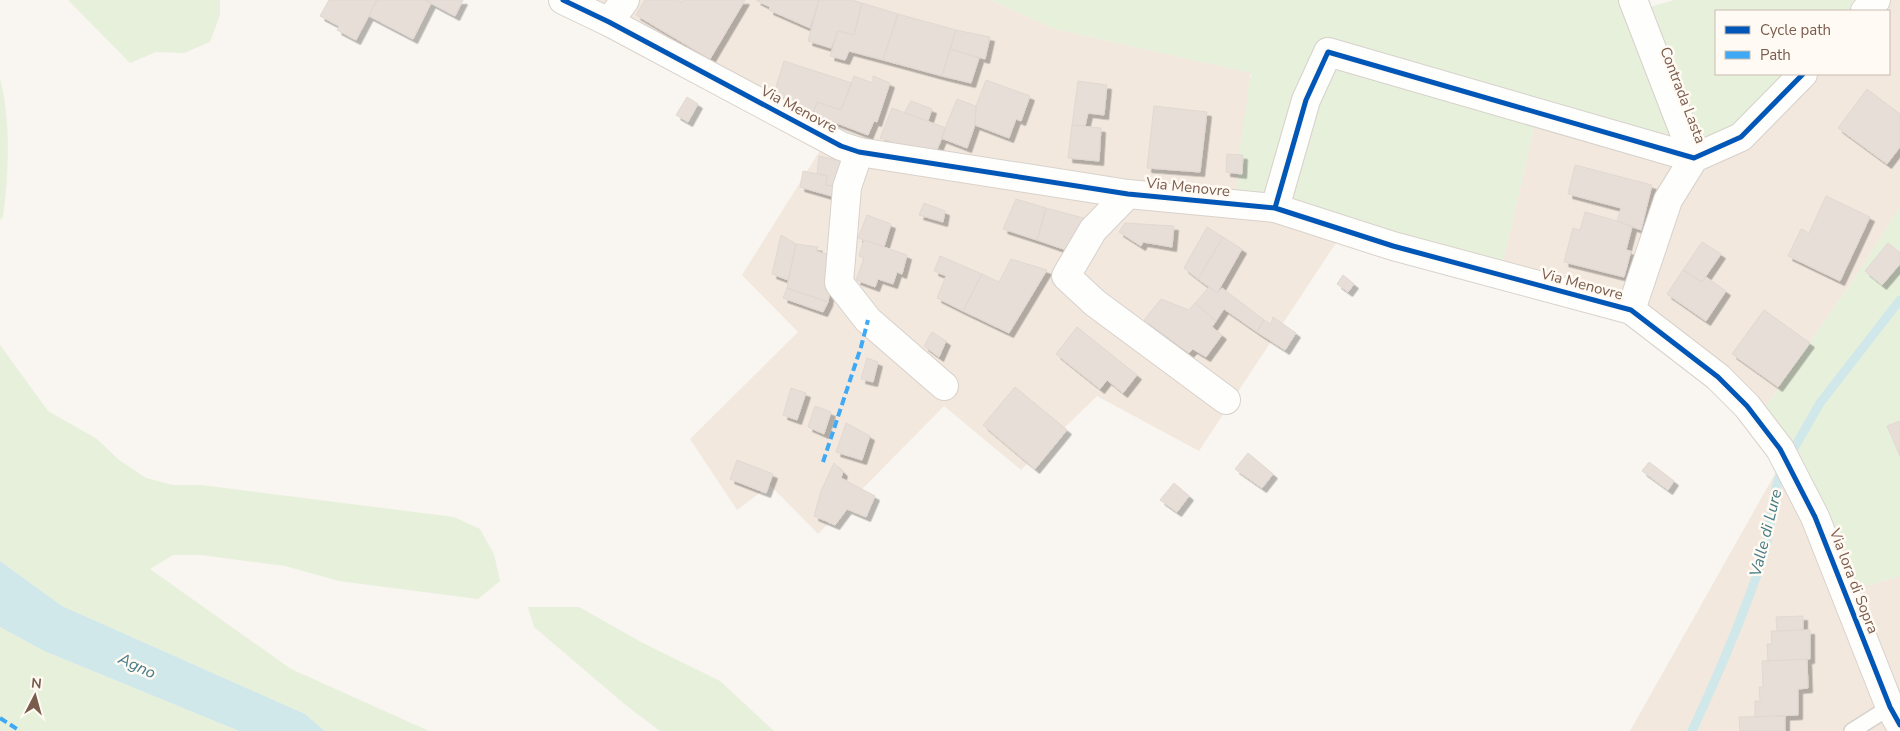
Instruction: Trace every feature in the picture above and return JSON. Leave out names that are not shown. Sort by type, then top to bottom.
[{"type":"street","name":"Via Menovre","points":[[563,0],[841,146],[859,152],[1128,194],[1275,208],[1393,246],[1631,310],[1718,377],[1747,406],[1780,449]]},
{"type":"street","points":[[608,22],[624,0]]},
{"type":"street","name":"Contrada Lasta","points":[[1631,310],[1668,200],[1694,158],[1633,0]]},
{"type":"street","points":[[1866,10],[1876,0]]},
{"type":"street","points":[[1275,208],[1306,100],[1328,52],[1694,158],[1741,137],[1802,75]]},
{"type":"street","points":[[859,152],[847,187],[840,283],[868,320],[944,386]]},
{"type":"street","points":[[1128,194],[1093,230],[1066,276],[1095,303],[1226,400]]},
{"type":"street","name":"Via lora di Sopra","points":[[1780,449],[1815,517],[1895,716]]},
{"type":"lane","points":[[1852,731],[1895,716]]},
{"type":"shaded area","points":[[562,0],[991,0],[1055,29],[1252,73],[1249,76],[1349,223],[1199,451],[1097,396],[1021,470],[944,406],[818,534],[770,485],[737,510],[690,439],[798,332],[742,275],[831,133]]},
{"type":"shaded area","points":[[1857,0],[1900,0],[1900,206],[1865,263],[1762,412],[1645,316],[1502,266],[1537,115],[1782,75],[1890,75],[1890,10],[1848,10]]},
{"type":"shaded area","points":[[1789,449],[1846,592],[1900,576],[1900,731],[1630,731]]},
{"type":"green space","points":[[68,0],[220,0],[220,15],[210,42],[184,53],[156,52],[130,63]]},
{"type":"green space","points":[[991,0],[1636,0],[1640,10],[1674,0],[1857,0],[1848,10],[1715,10],[1715,75],[1787,75],[1725,141],[1537,115],[1502,266],[1238,204],[1237,166],[1251,73],[1055,29]]},
{"type":"green space","points":[[0,78],[6,112],[8,165],[3,217],[0,220]]},
{"type":"green space","points":[[1900,206],[1900,576],[1846,592],[1762,412],[1865,263]]},
{"type":"green space","points":[[0,345],[48,411],[97,439],[119,460],[146,478],[173,485],[201,485],[454,517],[480,529],[494,554],[500,581],[478,599],[339,581],[285,566],[201,555],[173,555],[150,569],[291,669],[429,731],[325,731],[305,714],[62,606],[0,561]]},
{"type":"green space","points":[[528,607],[579,607],[641,642],[720,681],[774,731],[660,731],[628,707],[534,627]]},
{"type":"green space","points":[[0,627],[44,651],[239,731],[0,731]]},
{"type":"water","name":"Agno","points":[[0,561],[62,606],[305,714],[325,731],[239,731],[44,651],[0,627]]},
{"type":"building","points":[[329,0],[377,0],[356,40],[337,30],[339,26],[320,16]]},
{"type":"building","points":[[377,0],[425,0],[431,3],[413,39],[369,16]]},
{"type":"building","points":[[425,0],[463,0],[455,16]]},
{"type":"building","points":[[645,0],[677,0],[681,2],[682,0],[745,0],[710,59],[636,15]]},
{"type":"building","points":[[756,0],[819,0],[810,28],[769,10],[770,7]]},
{"type":"building","points":[[819,0],[851,0],[862,3],[854,35],[838,31],[831,48],[808,41]]},
{"type":"building","points":[[862,3],[898,14],[883,60],[849,51],[845,60],[830,56],[838,31],[854,35]]},
{"type":"building","points":[[898,14],[956,30],[942,76],[883,60]]},
{"type":"building","points":[[956,30],[990,37],[985,59],[950,49]]},
{"type":"building","points":[[950,49],[979,58],[971,83],[942,76]]},
{"type":"building","points":[[784,61],[852,83],[841,110],[817,102],[813,114],[772,100]]},
{"type":"building","points":[[854,76],[873,83],[873,76],[890,83],[877,122],[874,121],[868,135],[813,114],[817,102],[841,110]]},
{"type":"building","points":[[986,80],[1030,96],[1021,121],[1016,119],[1009,138],[975,125],[976,106]]},
{"type":"building","points":[[1078,81],[1107,85],[1104,115],[1088,113],[1085,126],[1072,125]]},
{"type":"building","points":[[1867,89],[1900,114],[1900,147],[1887,164],[1838,128]]},
{"type":"building","points":[[687,97],[698,104],[688,122],[676,115]]},
{"type":"building","points":[[957,99],[976,106],[975,125],[967,148],[941,138]]},
{"type":"building","points":[[911,101],[932,109],[928,121],[904,113]]},
{"type":"building","points":[[1154,106],[1207,112],[1200,172],[1147,168]]},
{"type":"building","points":[[892,108],[946,128],[934,157],[880,138]]},
{"type":"building","points":[[1072,125],[1101,128],[1099,161],[1068,158]]},
{"type":"building","points":[[1227,154],[1243,155],[1242,174],[1226,172]]},
{"type":"building","points":[[819,156],[842,161],[838,187],[826,185],[827,176],[817,173]]},
{"type":"building","points":[[1575,165],[1652,185],[1641,230],[1617,221],[1621,208],[1568,194]]},
{"type":"building","points":[[803,171],[827,176],[826,185],[838,187],[835,197],[800,187]]},
{"type":"building","points":[[1826,196],[1870,217],[1840,281],[1788,256],[1801,229],[1809,233]]},
{"type":"building","points":[[1016,199],[1046,208],[1037,240],[1003,229]]},
{"type":"building","points":[[924,203],[945,211],[943,222],[919,215]]},
{"type":"building","points":[[1046,208],[1091,220],[1066,250],[1037,240]]},
{"type":"building","points":[[1585,212],[1632,227],[1626,250],[1631,251],[1624,277],[1564,262],[1573,228],[1580,230]]},
{"type":"building","points":[[867,215],[891,224],[884,247],[858,238]]},
{"type":"building","points":[[1125,223],[1174,226],[1172,247],[1143,242],[1141,246],[1119,232]]},
{"type":"building","points":[[1207,227],[1223,237],[1198,279],[1184,268]]},
{"type":"building","points":[[781,235],[796,244],[788,280],[772,274]]},
{"type":"building","points":[[1223,237],[1242,249],[1217,293],[1198,279]]},
{"type":"building","points":[[864,240],[907,255],[902,274],[897,272],[893,284],[878,279],[875,287],[856,280],[864,258],[859,256]]},
{"type":"building","points":[[1702,242],[1721,254],[1702,282],[1683,270]]},
{"type":"building","points":[[1888,243],[1900,253],[1900,264],[1882,285],[1865,271]]},
{"type":"building","points":[[796,244],[818,247],[816,251],[836,257],[828,302],[787,288]]},
{"type":"building","points":[[940,256],[982,274],[963,311],[937,298],[946,276],[934,271]]},
{"type":"building","points":[[1011,259],[1047,270],[1009,333],[963,311],[982,274],[999,282]]},
{"type":"building","points":[[1683,270],[1702,282],[1706,277],[1726,291],[1706,321],[1667,294]]},
{"type":"building","points":[[1343,275],[1354,284],[1348,292],[1337,284]]},
{"type":"building","points":[[1209,287],[1217,293],[1222,288],[1264,320],[1257,332],[1224,309],[1216,321],[1195,303]]},
{"type":"building","points":[[787,288],[828,302],[823,312],[783,298]]},
{"type":"building","points":[[1161,299],[1189,310],[1195,303],[1216,321],[1212,327],[1222,335],[1206,357],[1193,349],[1189,353],[1144,320]]},
{"type":"building","points":[[1764,310],[1810,343],[1778,387],[1732,354]]},
{"type":"building","points":[[1273,317],[1296,333],[1285,350],[1257,332],[1264,320],[1271,324]]},
{"type":"building","points":[[1077,327],[1137,375],[1123,393],[1107,380],[1100,389],[1056,354]]},
{"type":"building","points":[[932,332],[946,341],[939,357],[924,346]]},
{"type":"building","points":[[867,358],[878,362],[873,382],[861,379]]},
{"type":"building","points":[[1015,387],[1067,430],[1035,469],[983,425]]},
{"type":"building","points":[[791,388],[806,393],[797,420],[783,415]]},
{"type":"building","points":[[815,406],[831,412],[824,434],[808,427]]},
{"type":"building","points":[[1900,421],[1900,456],[1887,426]]},
{"type":"building","points":[[846,423],[870,436],[862,460],[836,452]]},
{"type":"building","points":[[1248,453],[1273,474],[1262,488],[1235,469]]},
{"type":"building","points":[[737,460],[773,474],[766,493],[730,479]]},
{"type":"building","points":[[1649,462],[1674,481],[1668,490],[1642,471]]},
{"type":"building","points":[[834,463],[843,472],[841,478],[875,496],[866,517],[847,509],[835,525],[814,516],[821,491]]},
{"type":"building","points":[[1174,483],[1189,496],[1177,512],[1160,500]]},
{"type":"building","points":[[1803,616],[1803,630],[1777,631],[1776,617]]},
{"type":"building","points":[[1810,630],[1810,659],[1768,661],[1767,644],[1772,644],[1771,631]]},
{"type":"building","points":[[1807,659],[1808,688],[1798,689],[1798,715],[1755,717],[1755,701],[1760,701],[1759,687],[1763,687],[1762,661]]},
{"type":"building","points":[[1785,716],[1785,731],[1740,731],[1739,717]]},
{"type":"waterway","name":"Valle di Lure","points":[[1789,457],[1820,403],[1900,300]]},
{"type":"waterway","name":"Valle di Lure","points":[[1692,731],[1731,644],[1764,554],[1776,489],[1783,468]]},
{"type":"marked path","points":[[823,462],[868,320]]},
{"type":"marked path","points":[[0,718],[20,731]]},
{"type":"cycle path","points":[[563,0],[609,22],[841,146],[859,152],[1128,194],[1275,208],[1393,246],[1631,310],[1718,377],[1747,406],[1780,449],[1815,517],[1890,707],[1900,725]]},
{"type":"cycle path","points":[[1275,208],[1306,100],[1328,52],[1694,158],[1741,137],[1802,75]]}]
